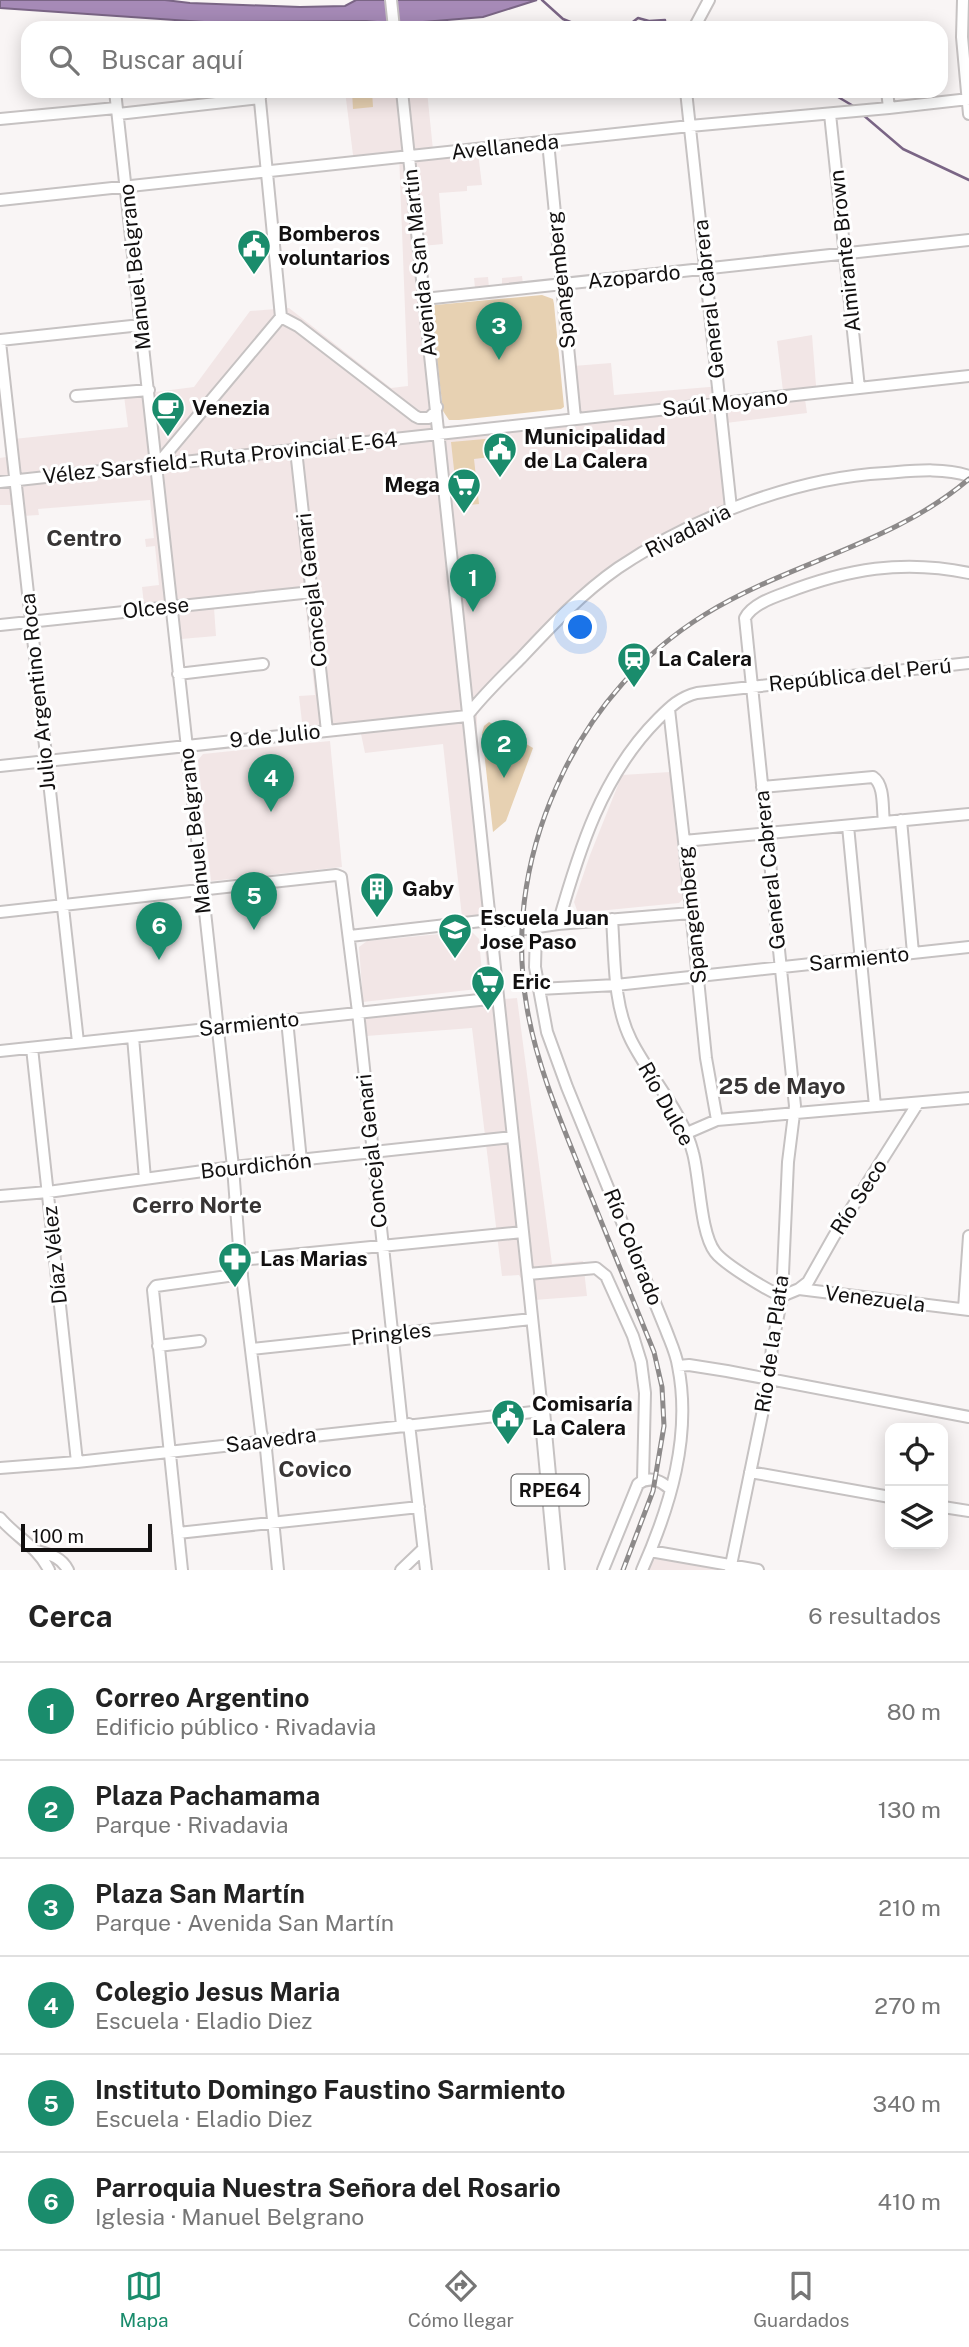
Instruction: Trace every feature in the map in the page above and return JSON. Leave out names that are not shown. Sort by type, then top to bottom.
[{"type":"main road","name":"RPE64","points":[[542,1411],[557,1570]]},
{"type":"street","points":[[391,0],[393,21]]},
{"type":"street","points":[[698,21],[709,0]]},
{"type":"street","points":[[963,0],[962,37],[969,114]]},
{"type":"street","name":"Manuel Belgrano","points":[[116,98],[233,1167],[240,1260],[278,1570]]},
{"type":"street","points":[[0,118],[117,111],[232,98]]},
{"type":"street","points":[[156,466],[281,317],[259,98]]},
{"type":"street","name":"Avenida San Martín","points":[[403,98],[439,435]]},
{"type":"street","name":"General Cabrera","points":[[686,98],[732,508]]},
{"type":"street","points":[[888,98],[889,108]]},
{"type":"street","name":"Avellaneda","points":[[0,200],[968,99]]},
{"type":"street","name":"Almirante Brown","points":[[830,114],[859,388]]},
{"type":"street","name":"Spangemberg","points":[[548,142],[575,418]]},
{"type":"street","name":"Azopardo","points":[[424,299],[969,240]]},
{"type":"street","points":[[281,317],[298,326],[415,416],[429,418],[437,407]]},
{"type":"street","points":[[0,341],[141,325]]},
{"type":"street","name":"Julio Argentino Roca","points":[[0,341],[78,1042]]},
{"type":"street","name":"Saúl Moyano","points":[[439,435],[969,376]]},
{"type":"street","points":[[76,396],[149,390]]},
{"type":"street","points":[[411,437],[417,434],[420,426],[415,416]]},
{"type":"street","name":"Vélez Sarsfield - Ruta Provincial E-64","points":[[0,482],[439,435]]},
{"type":"street","name":"RPE64","points":[[439,435],[542,1411]]},
{"type":"street","name":"Concejal Genari","points":[[296,450],[327,731]]},
{"type":"street","points":[[965,475],[969,463]]},
{"type":"street","name":"Rivadavia","points":[[467,716],[564,614],[618,569],[647,551],[732,508],[805,485],[852,476],[918,471],[965,475]]},
{"type":"street","name":"General Cabrera","points":[[794,1115],[744,625],[748,612],[771,598],[837,575],[872,568],[909,566],[969,573]]},
{"type":"street","name":"Olcese","points":[[0,625],[312,592]]},
{"type":"street","name":"República del Perú","points":[[751,687],[969,663]]},
{"type":"street","points":[[178,674],[263,664]]},
{"type":"street","points":[[464,682],[471,692],[487,693]]},
{"type":"street","points":[[558,924],[588,828],[605,793],[641,736],[680,698],[751,687]]},
{"type":"street","name":"Spangemberg","points":[[668,709],[706,1058],[717,1120]]},
{"type":"street","name":"9 de Julio","points":[[0,766],[467,716]]},
{"type":"street","points":[[762,787],[873,778],[880,786],[884,822]]},
{"type":"street","points":[[684,841],[969,814]]},
{"type":"street","points":[[901,821],[913,953]]},
{"type":"street","points":[[848,826],[875,1106]]},
{"type":"street","name":"Concejal Genari","points":[[202,890],[336,875],[341,877],[350,936],[392,1334],[426,1570]]},
{"type":"street","points":[[0,912],[202,890]]},
{"type":"street","points":[[491,934],[558,924],[691,913]]},
{"type":"street","name":"Río Dulce","points":[[612,919],[616,985],[621,1014],[631,1040],[687,1133],[706,1228],[714,1251],[769,1291],[782,1296]]},
{"type":"street","points":[[350,936],[490,920]]},
{"type":"street","name":"Río Colorado","points":[[536,928],[536,967],[547,1032],[678,1366],[681,1441],[671,1490],[642,1570]]},
{"type":"street","name":"Sarmiento","points":[[539,989],[616,985],[969,947]]},
{"type":"street","name":"Sarmiento","points":[[0,1051],[498,998]]},
{"type":"street","points":[[287,1020],[301,1161]]},
{"type":"street","points":[[132,1037],[145,1179]]},
{"type":"street","name":"Díaz Vélez","points":[[32,1048],[77,1462]]},
{"type":"street","points":[[687,1133],[717,1120],[969,1098]]},
{"type":"street","name":"Río Seco","points":[[799,1289],[808,1282],[918,1103]]},
{"type":"street","name":"Río de la Plata","points":[[730,1567],[769,1381],[772,1347],[782,1296],[788,1162],[794,1115]]},
{"type":"street","name":"Bourdichón","points":[[0,1196],[233,1167],[513,1137]]},
{"type":"street","points":[[240,1260],[523,1232]]},
{"type":"street","points":[[967,1310],[969,1236]]},
{"type":"street","points":[[527,1275],[596,1268],[606,1276],[633,1336],[644,1377],[643,1480]]},
{"type":"street","points":[[182,1570],[154,1287],[242,1274]]},
{"type":"street","name":"Venezuela","points":[[782,1296],[799,1289],[967,1310]]},
{"type":"street","name":"Pringles","points":[[251,1349],[532,1319]]},
{"type":"street","points":[[158,1346],[200,1341]]},
{"type":"street","points":[[678,1366],[689,1365],[969,1417]]},
{"type":"street","name":"Saavedra","points":[[0,1468],[542,1411]]},
{"type":"street","points":[[750,1472],[885,1496]]},
{"type":"street","points":[[603,1570],[634,1489],[643,1480],[655,1479],[671,1490]]},
{"type":"street","points":[[178,1533],[419,1507]]},
{"type":"street","points":[[948,1508],[969,1511]]},
{"type":"street","points":[[0,1518],[37,1551],[49,1570]]},
{"type":"street","points":[[401,1570],[423,1549]]},
{"type":"street","points":[[37,1551],[56,1556],[64,1562],[68,1570]]},
{"type":"street","points":[[650,1551],[758,1570]]},
{"type":"shaded area","points":[[0,0],[165,0],[300,7],[345,6],[356,0],[537,0],[483,17],[435,21],[189,21],[0,8]]},
{"type":"shaded area","points":[[346,98],[428,98],[433,150],[477,145],[482,185],[467,186],[467,191],[439,193],[443,244],[422,246],[427,294],[475,288],[474,278],[488,277],[489,287],[502,286],[502,278],[522,276],[524,292],[427,301],[443,428],[577,413],[573,366],[611,363],[614,395],[721,386],[722,397],[783,391],[777,341],[812,335],[817,398],[805,399],[807,413],[726,423],[738,510],[657,550],[576,605],[481,704],[477,714],[504,999],[517,998],[552,1264],[583,1261],[587,1296],[534,1300],[519,1275],[502,1276],[472,1028],[366,1036],[362,1007],[489,994],[483,925],[463,926],[443,744],[365,753],[361,734],[304,739],[299,696],[315,695],[305,599],[214,608],[216,636],[181,639],[178,610],[145,613],[142,587],[159,585],[155,546],[146,547],[145,539],[154,538],[150,500],[38,509],[39,515],[22,516],[12,516],[11,505],[0,505],[0,458],[6,457],[4,440],[128,427],[124,396],[194,387],[250,311],[289,308],[391,388],[408,386],[399,154],[353,155]]},
{"type":"shaded area","points":[[352,98],[372,98],[373,107],[353,109]]},
{"type":"shaded area","points":[[542,295],[553,299],[554,304],[564,407],[449,420],[443,411],[432,316],[435,305]]},
{"type":"shaded area","points":[[507,437],[507,455],[474,459],[479,504],[458,506],[451,442]]},
{"type":"shaded area","points":[[489,722],[533,748],[506,821],[493,832],[482,733]]},
{"type":"shaded area","points":[[330,741],[342,867],[211,881],[198,760],[203,754]]},
{"type":"shaded area","points":[[670,772],[683,899],[679,903],[578,913],[574,902],[622,775]]},
{"type":"shaded area","points":[[471,931],[479,939],[483,984],[477,989],[363,1002],[359,947],[367,941]]},
{"type":"shaded area","points":[[655,1559],[721,1568],[723,1570],[647,1570]]},
{"type":"waterway","points":[[542,0],[568,21]]},
{"type":"waterway","points":[[634,21],[638,18],[649,21]]},
{"type":"waterway","points":[[649,21],[665,21]]},
{"type":"waterway","points":[[840,98],[855,107]]},
{"type":"waterway","points":[[862,114],[903,149],[969,180]]},
{"type":"railway","points":[[623,1570],[653,1491],[664,1426],[662,1387],[654,1352],[559,1116],[531,1030],[523,978],[523,917],[526,888],[540,829],[563,773],[590,726],[622,684],[661,647],[704,615],[770,581],[907,521],[939,502],[969,479]]},
{"type":"place","name":"Bomberos voluntarios","points":[[254,276]]},
{"type":"place","name":"Plaza San Martín","points":[[499,360]]},
{"type":"place","name":"Venezia","points":[[168,438]]},
{"type":"place","name":"Municipalidad de La Calera","points":[[500,479]]},
{"type":"place","name":"Mega","points":[[464,515]]},
{"type":"place","name":"Correo Argentino","points":[[473,612]]},
{"type":"place","name":"La Calera","points":[[634,689]]},
{"type":"place","name":"Plaza Pachamama","points":[[504,778]]},
{"type":"place","name":"Colegio Jesus Maria","points":[[271,812]]},
{"type":"place","name":"Gaby","points":[[377,919]]},
{"type":"place","name":"Instituto Domingo Faustino Sarmiento","points":[[254,930]]},
{"type":"place","name":"Parroquia Nuestra Señora del Rosario","points":[[159,960]]},
{"type":"place","name":"Escuela Juan Jose Paso","points":[[455,960]]},
{"type":"place","name":"Eric","points":[[488,1012]]},
{"type":"place","name":"Las Marias","points":[[235,1289]]},
{"type":"place","name":"Comisaría La Calera","points":[[508,1446]]},
{"type":"district","name":"Centro","points":[[84,538]]},
{"type":"district","name":"25 de Mayo","points":[[782,1086]]},
{"type":"district","name":"Cerro Norte","points":[[197,1205]]},
{"type":"district","name":"Covico","points":[[315,1469]]}]
